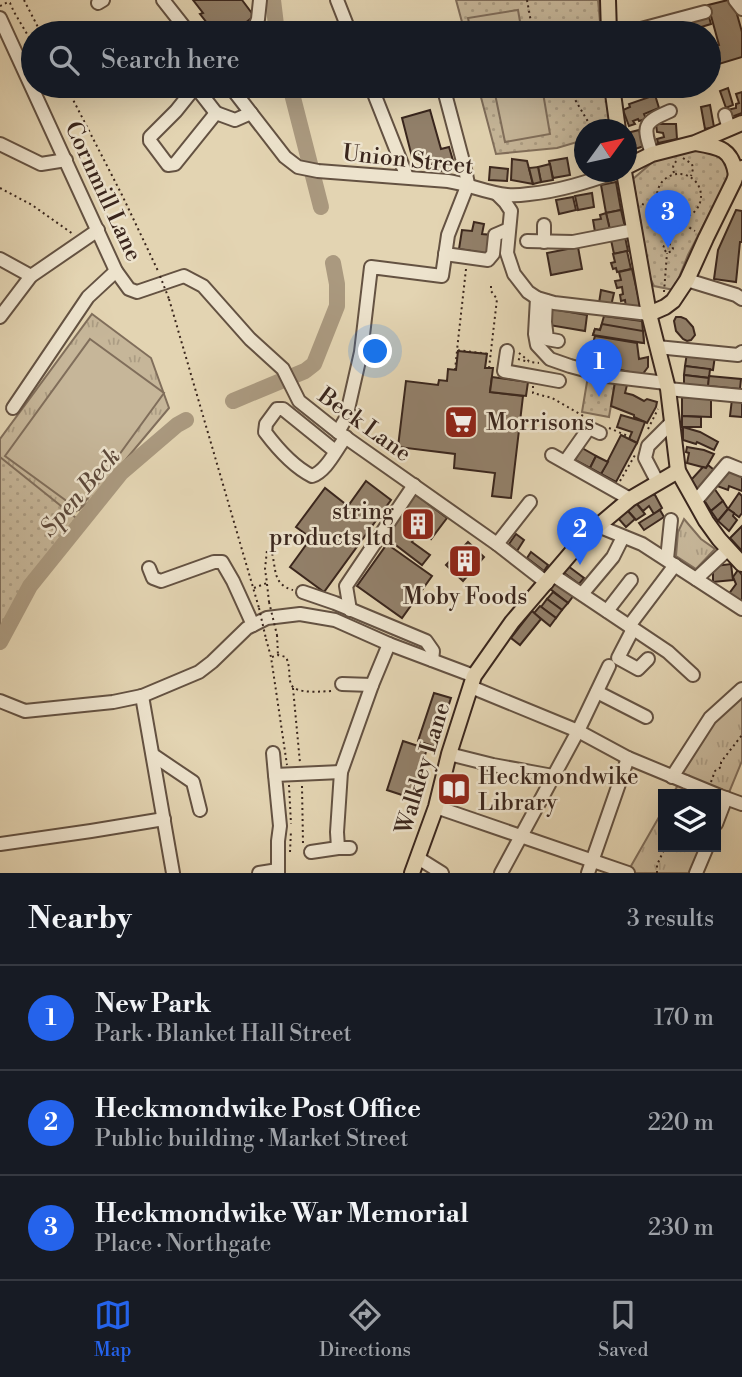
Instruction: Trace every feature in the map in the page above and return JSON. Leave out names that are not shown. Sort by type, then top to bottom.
[{"type":"main road","points":[[608,0],[609,21]]},
{"type":"main road","points":[[614,98],[616,119]]},
{"type":"main road","points":[[637,162],[652,154],[695,143],[732,122]]},
{"type":"main road","points":[[649,314],[673,301],[687,280],[739,171],[728,153],[711,145],[695,143]]},
{"type":"main road","points":[[627,182],[649,314],[668,392],[678,471],[706,521],[742,564]]},
{"type":"main road","name":"Walkley Lane","points":[[412,873],[436,807],[449,754],[473,682],[512,622],[598,526],[630,499],[678,471]]},
{"type":"main road","points":[[658,483],[680,490],[693,499]]},
{"type":"street","points":[[163,0],[180,21]]},
{"type":"street","points":[[257,21],[260,0]]},
{"type":"street","points":[[337,0],[345,21]]},
{"type":"street","points":[[735,0],[742,9]]},
{"type":"street","points":[[671,21],[705,12]]},
{"type":"street","name":"Cornmill Lane","points":[[0,18],[21,63]]},
{"type":"street","name":"Cornmill Lane","points":[[37,98],[116,271],[129,289],[137,292],[184,276]]},
{"type":"street","points":[[186,98],[150,137],[150,141],[168,165],[175,164],[216,113]]},
{"type":"street","points":[[204,98],[216,113],[235,120],[251,113]]},
{"type":"street","name":"Union Street","points":[[239,98],[285,157],[299,167],[318,171],[448,181],[511,196],[552,191],[585,182]]},
{"type":"street","points":[[376,98],[407,177]]},
{"type":"street","points":[[333,455],[283,409],[277,409],[266,424],[265,432],[272,441],[304,472],[312,476],[318,474],[333,455],[342,434],[361,352],[371,267],[442,276],[448,235],[468,184],[446,98]]},
{"type":"street","points":[[652,154],[646,135],[647,126],[652,119],[670,111]]},
{"type":"street","points":[[0,144],[41,164],[66,160]]},
{"type":"street","points":[[497,193],[511,211],[507,253],[514,274],[528,292],[542,300],[649,314]]},
{"type":"street","points":[[445,254],[488,260],[493,254],[495,235],[510,223],[519,204],[531,194]]},
{"type":"street","points":[[544,225],[544,242]]},
{"type":"street","points":[[0,317],[31,276],[98,230]]},
{"type":"street","points":[[527,241],[573,242],[634,230]]},
{"type":"street","points":[[0,259],[31,276]]},
{"type":"street","points":[[13,408],[88,297],[116,271]]},
{"type":"street","name":"Beck Lane","points":[[184,276],[203,286],[250,338],[283,369],[299,401],[497,544],[550,579],[582,594],[668,652],[693,675]]},
{"type":"street","points":[[687,280],[742,299]]},
{"type":"street","points":[[542,300],[547,339],[558,341]]},
{"type":"street","points":[[542,300],[535,334],[537,345],[550,359],[668,392],[742,396]]},
{"type":"street","points":[[657,347],[738,355],[742,352]]},
{"type":"street","points":[[507,351],[504,371],[559,382]]},
{"type":"street","points":[[658,483],[645,458],[648,446],[672,422]]},
{"type":"street","points":[[565,462],[589,428],[599,427]]},
{"type":"street","points":[[552,455],[630,499]]},
{"type":"street","points":[[693,499],[727,464],[742,470]]},
{"type":"street","points":[[350,610],[346,586],[414,485]]},
{"type":"street","points":[[497,544],[530,502]]},
{"type":"street","points":[[648,659],[638,669],[618,658],[631,628],[671,562],[671,520]]},
{"type":"street","points":[[598,526],[642,544],[742,609]]},
{"type":"street","points":[[582,594],[613,557],[623,537]]},
{"type":"street","points":[[696,579],[728,549]]},
{"type":"street","points":[[149,568],[153,578],[161,581],[214,562],[222,562],[253,625]]},
{"type":"street","points":[[607,611],[631,580]]},
{"type":"street","points":[[303,592],[426,641],[433,651],[432,660]]},
{"type":"street","points":[[0,701],[25,711],[113,702],[142,696],[199,672],[247,628],[267,618],[300,614],[335,620],[432,660],[628,758],[742,804]]},
{"type":"street","points":[[311,852],[344,848],[337,832],[341,772],[389,644]]},
{"type":"street","points":[[501,873],[578,731],[609,666]]},
{"type":"street","points":[[342,684],[372,685]]},
{"type":"street","points":[[673,777],[710,718],[742,689]]},
{"type":"street","points":[[597,692],[646,717]]},
{"type":"street","points":[[142,696],[173,873]]},
{"type":"street","points":[[259,873],[278,872],[280,825],[273,753]]},
{"type":"street","points":[[449,754],[553,776]]},
{"type":"street","points":[[153,755],[193,782],[200,810]]},
{"type":"street","points":[[590,867],[628,758]]},
{"type":"street","points":[[275,775],[341,772]]},
{"type":"street","points":[[721,805],[723,797]]},
{"type":"street","points":[[436,807],[520,837],[590,867],[628,873]]},
{"type":"street","points":[[0,844],[164,819]]},
{"type":"street","points":[[696,873],[705,852]]},
{"type":"street","points":[[418,858],[442,873]]},
{"type":"path","points":[[24,0],[35,21]]},
{"type":"path","points":[[527,0],[531,21]]},
{"type":"path","points":[[0,6],[10,3],[21,25]]},
{"type":"path","points":[[73,98],[122,195],[169,299],[266,639]]},
{"type":"path","points":[[574,98],[586,119]]},
{"type":"path","points":[[674,174],[674,164],[684,158],[692,164],[690,177]]},
{"type":"path","points":[[675,219],[694,214],[701,202],[698,183],[681,174],[674,174],[663,180],[656,191],[656,198],[667,216],[706,237]]},
{"type":"path","points":[[0,188],[32,205],[82,240]]},
{"type":"path","points":[[669,244],[675,219]]},
{"type":"path","points":[[665,307],[663,288],[667,253],[663,248],[669,244]]},
{"type":"path","points":[[667,253],[673,249],[669,244]]},
{"type":"path","points":[[455,370],[466,268]]},
{"type":"path","points":[[491,284],[497,299],[489,367],[498,367]]},
{"type":"path","points":[[457,350],[489,354]]},
{"type":"path","points":[[533,380],[533,393],[552,398],[599,427],[630,437]]},
{"type":"path","points":[[647,432],[668,392]]},
{"type":"path","points":[[615,490],[635,455]]},
{"type":"path","points":[[278,655],[267,583],[267,550],[271,550],[277,580],[284,587],[303,592]]},
{"type":"path","points":[[253,588],[267,583]]},
{"type":"path","points":[[271,657],[286,657],[291,684],[304,692],[337,691],[342,684]]},
{"type":"path","points":[[707,787],[715,771],[721,767],[721,762],[742,735]]},
{"type":"path","points":[[657,873],[657,865],[663,852]]},
{"type":"green space","points":[[456,0],[598,0],[600,21],[462,21]]},
{"type":"green space","points":[[518,10],[520,21],[469,21],[468,18]]},
{"type":"green space","points":[[481,98],[607,98],[609,119],[574,119],[574,143],[557,148],[496,154]]},
{"type":"green space","points":[[496,98],[544,98],[550,134],[505,142]]},
{"type":"green space","points":[[709,150],[726,159],[730,172],[688,255],[674,290],[654,286],[650,278],[634,182],[637,182],[637,176],[655,160],[690,151]]},
{"type":"green space","points":[[92,314],[151,358],[169,408],[92,500],[61,522],[0,594],[0,439]]},
{"type":"green space","points":[[90,339],[164,393],[79,510],[5,456]]},
{"type":"green space","points":[[588,376],[615,382],[609,417],[582,412]]},
{"type":"green space","points":[[0,457],[81,522],[0,639]]},
{"type":"green space","points":[[684,519],[701,539],[715,549],[696,569],[676,556],[678,532]]},
{"type":"green space","points":[[742,689],[742,761],[721,812],[721,789],[676,789],[672,777],[710,718]]},
{"type":"green space","points":[[658,819],[658,852],[705,852],[696,873],[627,873]]},
{"type":"building","points":[[193,0],[242,0],[254,16],[248,21],[206,21],[200,14],[203,13]]},
{"type":"building","points":[[733,0],[742,32],[742,57],[721,63],[721,21],[712,21],[708,5]]},
{"type":"building","points":[[728,88],[733,105],[726,108],[721,91]]},
{"type":"building","points":[[742,92],[742,113],[729,118],[727,110],[736,108],[739,103],[736,94]]},
{"type":"building","points":[[656,98],[659,108],[644,114],[646,119],[639,121],[626,119],[623,110],[630,107],[629,104]]},
{"type":"building","points":[[710,105],[714,127],[705,129],[701,107]]},
{"type":"building","points":[[430,110],[441,149],[449,147],[455,167],[433,173],[430,162],[421,154],[412,157],[402,118]]},
{"type":"building","points":[[656,124],[676,124],[677,139],[658,143],[657,139],[664,137],[663,133],[657,132]]},
{"type":"building","points":[[637,130],[644,146],[637,148]]},
{"type":"building","points":[[567,158],[570,175],[553,178],[549,161]]},
{"type":"building","points":[[512,159],[527,161],[533,184],[511,180]]},
{"type":"building","points":[[550,164],[553,180],[541,182],[538,167]]},
{"type":"building","points":[[490,167],[508,169],[507,181],[489,180]]},
{"type":"building","points":[[538,167],[541,182],[533,184],[529,168]]},
{"type":"building","points":[[616,182],[621,210],[606,213],[601,185]]},
{"type":"building","points":[[592,193],[594,207],[578,210],[575,196]]},
{"type":"building","points":[[573,197],[576,210],[559,214],[556,200]]},
{"type":"building","points":[[621,210],[625,227],[610,230],[606,213]]},
{"type":"building","points":[[736,210],[742,211],[742,242],[736,282],[714,279],[718,250]]},
{"type":"building","points":[[606,213],[610,230],[595,232],[593,220],[601,219],[600,215]]},
{"type":"building","points":[[474,222],[484,224],[482,234],[493,235],[490,254],[459,249],[462,230],[472,231]]},
{"type":"building","points":[[625,237],[628,251],[614,254],[611,240]]},
{"type":"building","points":[[578,247],[582,269],[551,275],[547,253]]},
{"type":"building","points":[[627,251],[631,269],[617,272],[611,263],[615,262],[613,254]]},
{"type":"building","points":[[632,269],[640,309],[626,308],[625,300],[621,301],[622,287],[617,288],[615,281],[621,280],[619,272]]},
{"type":"building","points":[[601,290],[614,293],[611,306],[599,303]]},
{"type":"building","points":[[552,309],[587,315],[585,331],[549,325]]},
{"type":"building","points":[[604,316],[642,321],[644,343],[593,335],[595,329],[600,330]]},
{"type":"building","points":[[676,317],[686,319],[693,327],[695,335],[691,340],[683,339],[676,331]]},
{"type":"building","points":[[602,324],[643,331],[644,343],[593,335],[595,329],[600,330]]},
{"type":"building","points":[[595,336],[637,343],[639,359],[648,357],[648,367],[642,375],[596,364],[597,355],[592,355],[591,350]]},
{"type":"building","name":"Morrisons","points":[[458,351],[487,354],[485,368],[493,368],[490,392],[523,396],[511,498],[492,496],[495,473],[454,468],[455,454],[398,447],[406,381],[438,385],[439,380],[447,381],[448,369],[456,370]]},
{"type":"building","points":[[687,353],[715,356],[713,370],[685,366]]},
{"type":"building","points":[[685,366],[710,369],[709,378],[684,375]]},
{"type":"building","points":[[684,375],[709,378],[708,389],[687,388]]},
{"type":"building","points":[[709,376],[741,379],[740,389],[708,386]]},
{"type":"building","points":[[492,377],[528,382],[526,396],[490,392]]},
{"type":"building","points":[[615,382],[627,385],[625,393],[644,401],[647,399],[657,402],[647,423],[611,406]]},
{"type":"building","points":[[682,397],[711,398],[711,417],[682,416]]},
{"type":"building","points":[[732,399],[742,400],[742,417],[730,416]]},
{"type":"building","points":[[621,415],[645,422],[637,443],[629,439],[632,432],[617,427]]},
{"type":"building","points":[[682,416],[701,417],[701,427],[682,427]]},
{"type":"building","points":[[683,427],[700,432],[718,442],[714,450],[697,442],[696,444],[683,440]]},
{"type":"building","points":[[621,435],[637,443],[616,482],[601,474]]},
{"type":"building","points":[[687,447],[714,454],[706,468],[687,463]]},
{"type":"building","points":[[582,448],[596,456],[590,468],[575,460]]},
{"type":"building","points":[[596,456],[608,462],[601,474],[590,468]]},
{"type":"building","points":[[708,465],[718,473],[700,493],[691,480]]},
{"type":"building","points":[[724,469],[742,476],[742,491],[729,486],[728,490],[717,486]]},
{"type":"building","points":[[366,481],[391,500],[324,592],[290,567],[311,538],[296,527],[325,488],[348,506]]},
{"type":"building","points":[[714,488],[723,501],[711,511],[704,500]]},
{"type":"building","points":[[739,493],[742,496],[742,513],[739,517],[728,509]]},
{"type":"building","name":"string products ltd","points":[[415,494],[447,518],[431,539],[420,531],[412,542],[430,555],[422,565],[384,536]]},
{"type":"building","points":[[650,494],[655,495],[662,508],[654,514],[649,506],[643,511],[636,503]]},
{"type":"building","points":[[723,501],[728,509],[718,521],[711,511]]},
{"type":"building","points":[[636,503],[645,514],[636,520],[627,510]]},
{"type":"building","points":[[728,509],[734,513],[733,516],[737,520],[729,531],[718,521]]},
{"type":"building","points":[[627,510],[635,519],[626,527],[617,517]]},
{"type":"building","points":[[660,510],[664,517],[644,530],[639,523]]},
{"type":"building","points":[[742,526],[742,551],[730,538]]},
{"type":"building","points":[[516,534],[524,540],[517,551],[509,544]]},
{"type":"building","name":"Moby Foods","points":[[468,542],[484,557],[463,581],[446,565]]},
{"type":"building","points":[[387,544],[432,576],[402,618],[357,586]]},
{"type":"building","points":[[531,552],[548,565],[544,571],[527,558]]},
{"type":"building","points":[[731,564],[733,580],[713,582],[715,566]]},
{"type":"building","points":[[568,566],[584,578],[579,584],[563,572]]},
{"type":"building","points":[[738,570],[742,575],[742,605],[728,595],[736,584],[733,577]]},
{"type":"building","points":[[555,580],[574,595],[568,603],[549,588]]},
{"type":"building","points":[[553,592],[568,603],[562,610],[547,599]]},
{"type":"building","points":[[547,599],[562,610],[556,618],[541,607]]},
{"type":"building","points":[[540,606],[556,618],[550,626],[534,613]]},
{"type":"building","points":[[532,611],[541,619],[520,645],[511,638]]},
{"type":"building","points":[[434,693],[451,698],[435,747],[418,741]]},
{"type":"building","points":[[403,741],[427,749],[411,798],[387,790]]},
{"type":"waterway","name":"Spen Beck","points":[[273,0],[276,21]]},
{"type":"waterway","name":"Spen Beck","points":[[293,98],[321,207]]},
{"type":"waterway","name":"Spen Beck","points":[[233,401],[305,371],[314,364],[337,306],[333,263]]},
{"type":"waterway","name":"Spen Beck","points":[[0,642],[30,586],[121,473],[186,420]]},
{"type":"place","name":"Heckmondwike War Memorial","points":[[668,248]]},
{"type":"place","name":"New Park","points":[[599,397]]},
{"type":"place","name":"Morrisons","points":[[461,422]]},
{"type":"place","name":"string products ltd","points":[[418,524]]},
{"type":"place","name":"Moby Foods","points":[[465,561]]},
{"type":"place","name":"Heckmondwike Post Office","points":[[580,565]]},
{"type":"place","name":"Heckmondwike Library","points":[[454,789]]}]
